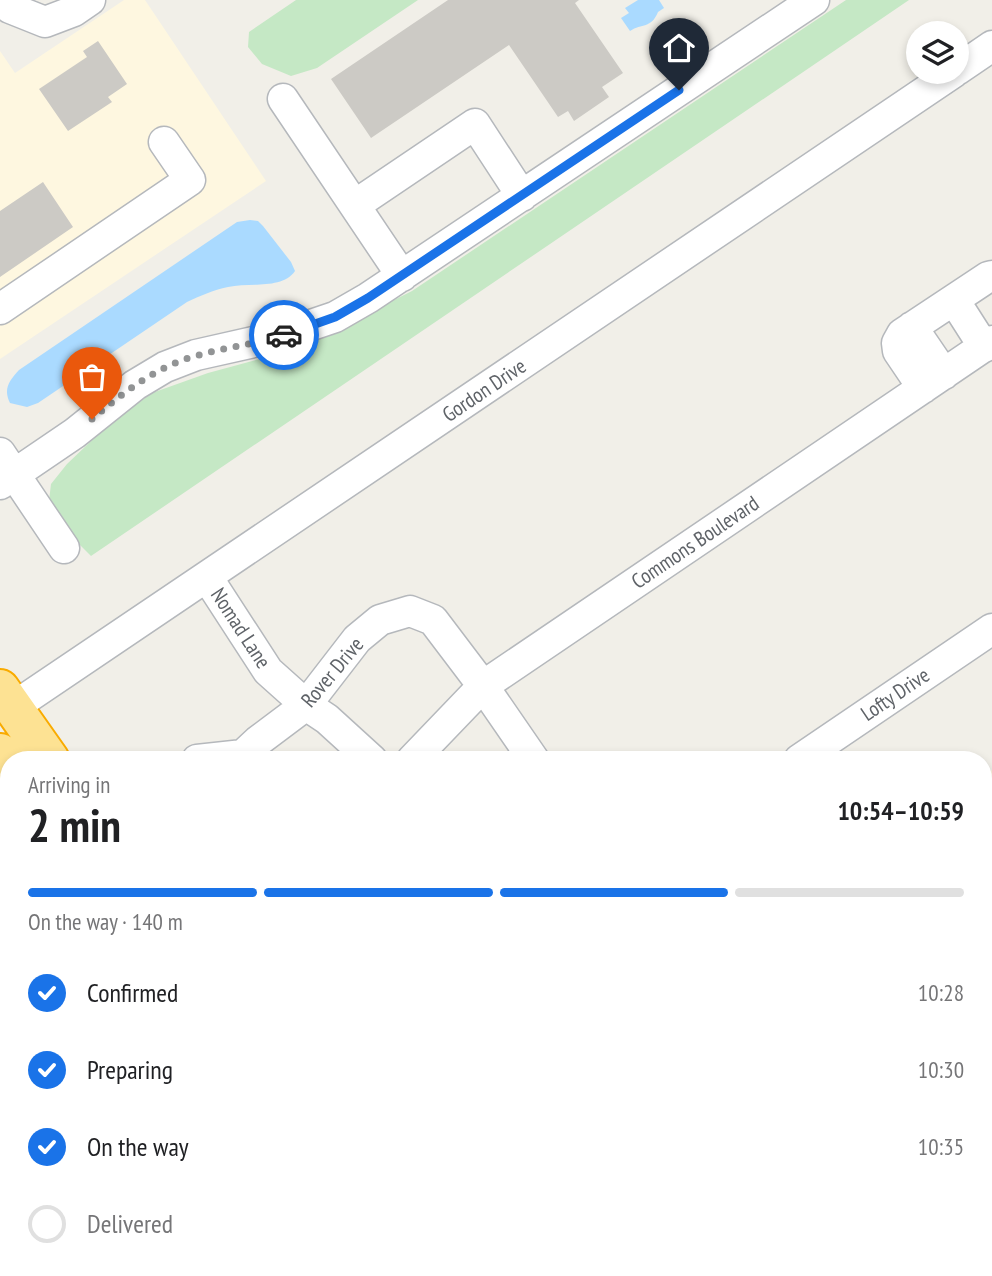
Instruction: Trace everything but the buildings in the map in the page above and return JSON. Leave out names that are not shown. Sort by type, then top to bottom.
[{"type":"highway","points":[[6,698],[44,751]]},
{"type":"street","points":[[4,0],[10,8],[45,22],[74,11],[90,0]]},
{"type":"street","points":[[64,548],[5,470],[75,433],[109,404],[165,367],[197,355],[276,337],[335,317],[368,298],[814,0]]},
{"type":"street","name":"Gordon Drive","points":[[969,62],[992,46]]},
{"type":"street","name":"Gordon Drive","points":[[6,698],[207,577],[937,84]]},
{"type":"street","points":[[283,99],[402,276]]},
{"type":"street","points":[[355,205],[475,124],[522,196]]},
{"type":"street","points":[[0,309],[190,180],[164,142]]},
{"type":"street","points":[[934,381],[912,327],[992,276]]},
{"type":"street","points":[[954,300],[988,344]]},
{"type":"street","name":"Commons Boulevard","points":[[421,751],[483,686],[988,344]]},
{"type":"street","name":"Nomad Lane","points":[[207,577],[268,671],[362,751]]},
{"type":"street","name":"Rover Drive","points":[[249,751],[306,705],[357,639],[380,620],[410,611],[433,620],[483,686]]},
{"type":"street","name":"Lofty Drive","points":[[812,751],[992,629]]},
{"type":"street","points":[[483,686],[528,751]]},
{"type":"shaded area","points":[[124,0],[145,0],[266,181],[0,359],[0,51],[15,73]]},
{"type":"green space","points":[[296,0],[418,0],[317,68],[291,76],[262,64],[248,47],[249,32]]},
{"type":"green space","points":[[846,0],[909,0],[91,556],[56,521],[49,501],[51,484],[67,464],[110,423],[152,393],[208,373],[278,354],[320,337],[412,291]]},
{"type":"water","points":[[638,0],[659,0],[664,8],[652,21],[630,31],[621,18],[629,13],[625,8]]},
{"type":"water","points":[[258,221],[263,226],[291,262],[295,271],[289,277],[274,283],[222,288],[187,302],[38,403],[27,407],[10,403],[8,385],[19,370],[237,222]]},
{"type":"way so far","points":[[92,419],[135,385],[165,367],[197,355],[284,335]]},
{"type":"route","points":[[284,335],[335,317],[368,298],[679,90]]}]
